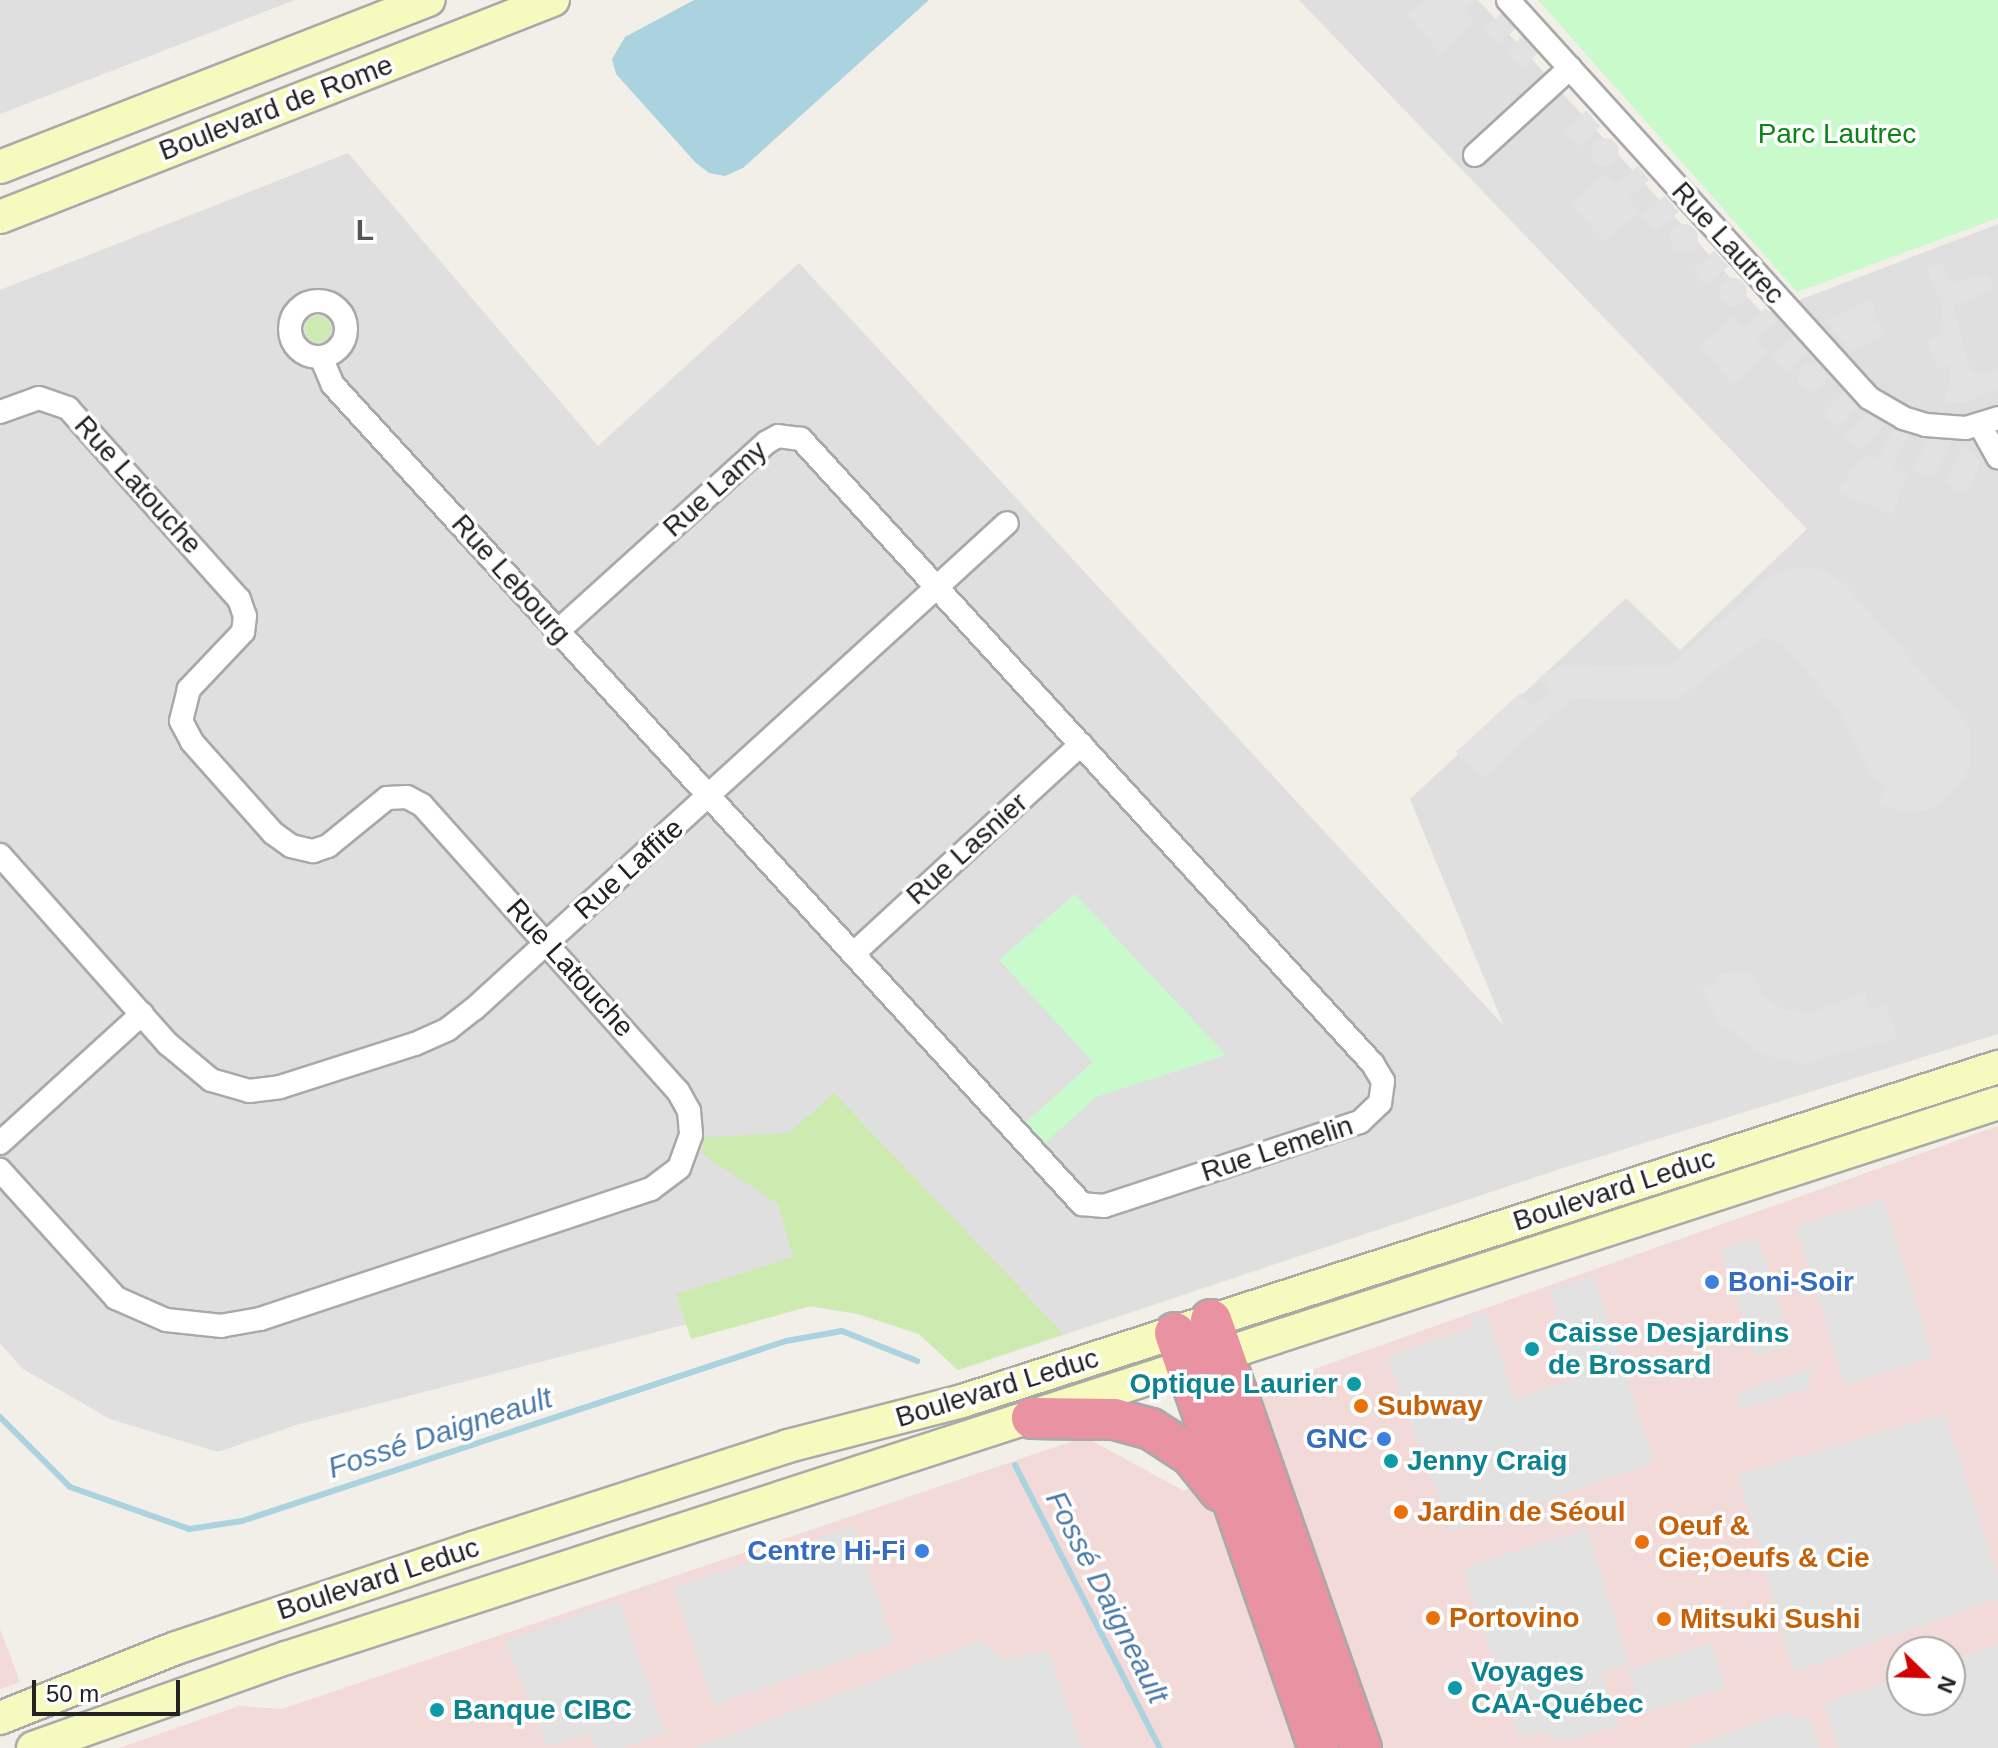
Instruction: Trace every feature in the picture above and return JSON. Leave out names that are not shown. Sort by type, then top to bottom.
[{"type":"highway","points":[[1198,1344],[1230,1503],[1319,1748]]},
{"type":"highway","points":[[1198,1344],[1361,1748]]},
{"type":"highway","points":[[1032,1418],[1114,1419],[1151,1429],[1191,1455],[1230,1503]]},
{"type":"street","name":"Boulevard de Rome","points":[[0,167],[429,0]]},
{"type":"street","name":"Boulevard de Rome","points":[[0,217],[553,0]]},
{"type":"street","name":"Rue Lautrec","points":[[1508,0],[1869,398],[1919,423],[1989,422],[1998,457]]},
{"type":"street","points":[[1475,155],[1570,68]]},
{"type":"street","name":"Rue Lebourg","points":[[321,357],[333,385],[709,798]]},
{"type":"street","name":"Rue Latouche","points":[[0,412],[39,398],[68,408],[239,599],[245,616],[243,632],[189,689],[181,721],[192,742],[273,833],[299,849],[322,850],[381,800],[407,797],[427,809],[678,1091],[689,1111],[691,1135],[683,1161],[651,1189],[260,1319],[207,1325],[152,1316],[106,1290],[0,1170]]},
{"type":"street","name":"Rue Lamy","points":[[558,631],[778,436],[801,439],[813,449],[938,586]]},
{"type":"street","name":"Rue Laffite","points":[[0,856],[142,1014],[211,1080],[249,1091],[280,1087],[437,1035],[709,798],[1007,523]]},
{"type":"street","name":"Rue Lemelin","points":[[709,798],[1071,1194],[1091,1207],[1369,1117],[1383,1093],[1372,1063],[938,586]]},
{"type":"street","name":"Rue Lasnier","points":[[853,954],[1081,744]]},
{"type":"street","points":[[0,1143],[142,1014]]},
{"type":"street","name":"Boulevard Leduc","points":[[33,1748],[286,1658],[1032,1418],[1198,1344],[1998,1067]]},
{"type":"street","name":"Boulevard Leduc","points":[[0,1718],[176,1648],[364,1583],[788,1446],[1198,1344],[1998,1103]]},
{"type":"shaded area","points":[[0,0],[295,0],[0,114]]},
{"type":"shaded area","points":[[1299,0],[1478,0],[1763,314],[1998,224],[1998,1034],[1563,1168],[958,1370],[919,1334],[858,1314],[777,1301],[296,1425],[218,1452],[110,1419],[23,1369],[0,1343],[0,290],[348,153],[598,446],[799,263],[1504,1026],[1410,799],[1626,598],[1680,650],[1807,529]]},
{"type":"shaded area","points":[[1424,0],[1474,0],[1463,10],[1474,22],[1440,53],[1407,15]]},
{"type":"shaded area","points":[[1506,9],[1520,24],[1498,45],[1484,29]]},
{"type":"shaded area","points":[[1527,32],[1543,49],[1522,68],[1507,51]]},
{"type":"shaded area","points":[[1586,111],[1600,126],[1578,147],[1564,131]]},
{"type":"shaded area","points":[[1605,138],[1615,142],[1619,152],[1615,162],[1605,166],[1595,162],[1591,152],[1595,142]]},
{"type":"shaded area","points":[[1638,166],[1649,180],[1628,199],[1639,212],[1605,242],[1572,205],[1606,174],[1616,185]]},
{"type":"shaded area","points":[[1665,196],[1679,212],[1655,232],[1642,216]]},
{"type":"shaded area","points":[[1684,224],[1694,228],[1698,238],[1694,248],[1684,252],[1674,248],[1670,238],[1674,228]]},
{"type":"shaded area","points":[[1714,251],[1728,266],[1706,287],[1692,271]]},
{"type":"shaded area","points":[[1941,263],[1952,284],[1987,274],[1993,288],[1953,306],[1971,371],[1983,375],[1998,369],[1998,389],[1966,402],[1945,402],[1952,366],[1938,369],[1927,342],[1940,334],[1942,307],[1927,268]]},
{"type":"shaded area","points":[[1733,278],[1743,282],[1747,292],[1743,302],[1733,306],[1723,302],[1719,292],[1723,282]]},
{"type":"shaded area","points":[[1871,300],[1878,318],[1873,322],[1880,323],[1885,336],[1852,352],[1824,321]]},
{"type":"shaded area","points":[[1765,308],[1777,321],[1756,340],[1767,353],[1733,384],[1700,346],[1733,316],[1744,327]]},
{"type":"shaded area","points":[[1793,336],[1807,351],[1785,372],[1771,356]]},
{"type":"shaded area","points":[[1812,363],[1822,367],[1826,377],[1822,387],[1812,391],[1802,387],[1798,377],[1802,367]]},
{"type":"shaded area","points":[[1843,392],[1858,406],[1839,428],[1823,413]]},
{"type":"shaded area","points":[[1867,414],[1885,425],[1859,450],[1844,434]]},
{"type":"shaded area","points":[[1894,429],[1909,435],[1893,467],[1908,476],[1891,515],[1837,491],[1864,455],[1877,460]]},
{"type":"shaded area","points":[[1927,439],[1951,442],[1934,478],[1913,469]]},
{"type":"shaded area","points":[[1962,446],[1981,462],[1966,494],[1945,484]]},
{"type":"shaded area","points":[[1796,567],[1822,570],[1844,583],[1969,726],[1971,758],[1965,779],[1931,809],[1905,812],[1879,804],[1886,789],[1873,776],[1839,710],[1781,642],[1762,637],[1675,701],[1572,698],[1482,778],[1456,752],[1520,693],[1533,706],[1550,691],[1540,677],[1561,665],[1667,667],[1775,573]]},
{"type":"shaded area","points":[[1751,971],[1764,997],[1785,1010],[1813,1012],[1865,993],[1870,1009],[1886,1005],[1897,1038],[1802,1064],[1764,1055],[1720,1022],[1701,989],[1717,983],[1716,975]]},
{"type":"shaded area","points":[[1998,1126],[1998,1748],[119,1748],[239,1706],[282,1709],[1085,1437],[1184,1491],[1275,1453],[1258,1389]]},
{"type":"shaded area","points":[[1884,1199],[1933,1358],[1845,1385],[1796,1226]]},
{"type":"shaded area","points":[[1757,1237],[1792,1344],[1756,1356],[1721,1249]]},
{"type":"shaded area","points":[[1594,1276],[1654,1463],[1450,1532],[1387,1356],[1473,1327],[1470,1315],[1487,1312],[1514,1399],[1574,1379],[1549,1288]]},
{"type":"shaded area","points":[[1811,1368],[1808,1389],[1739,1410],[1738,1392]]},
{"type":"shaded area","points":[[1945,1414],[1998,1576],[1998,1598],[1886,1636],[1886,1639],[1794,1672],[1738,1474]]},
{"type":"shaded area","points":[[853,1526],[893,1643],[714,1705],[673,1588]]},
{"type":"shaded area","points":[[1587,1528],[1629,1664],[1601,1672],[1618,1726],[1562,1741],[1541,1733],[1519,1737],[1463,1568]]},
{"type":"shaded area","points":[[619,1600],[665,1732],[623,1748],[596,1748],[590,1733],[548,1747],[505,1640]]},
{"type":"shaded area","points":[[0,1629],[20,1682],[0,1689]]},
{"type":"shaded area","points":[[982,1640],[1003,1659],[1048,1650],[1082,1748],[694,1748]]},
{"type":"shaded area","points":[[1712,1643],[1726,1688],[1642,1714],[1628,1669]]},
{"type":"shaded area","points":[[1998,1644],[1998,1748],[1839,1748],[1824,1703],[1886,1682],[1886,1716],[1966,1716],[1966,1655]]},
{"type":"shaded area","points":[[1790,1711],[1794,1721],[1809,1716],[1820,1748],[1687,1748]]},
{"type":"green space","name":"Parc Lautrec","points":[[1538,0],[1998,0],[1998,218],[1797,292]]},
{"type":"green space","points":[[318,316],[327,320],[331,329],[327,338],[318,342],[309,338],[305,329],[309,320]]},
{"type":"green space","points":[[1075,894],[1226,1055],[1096,1097],[1044,1144],[1025,1123],[1093,1062],[999,960]]},
{"type":"green space","points":[[834,1093],[1064,1334],[958,1370],[919,1334],[858,1314],[811,1306],[691,1339],[676,1294],[793,1257],[778,1204],[702,1154],[704,1137],[789,1133]]},
{"type":"water","points":[[694,0],[929,0],[743,168],[725,176],[709,173],[696,163],[616,74],[612,59],[625,37]]},
{"type":"waterway","name":"Fossé Daigneault","points":[[0,1417],[70,1487],[189,1529],[242,1521],[786,1341],[842,1331],[917,1361]]},
{"type":"waterway","name":"Fossé Daigneault","points":[[1015,1465],[1160,1748]]},
{"type":"place","name":"Boni-Soir","points":[[1712,1282]]},
{"type":"place","name":"Caisse Desjardins de Brossard","points":[[1532,1349]]},
{"type":"place","name":"Optique Laurier","points":[[1354,1384]]},
{"type":"place","name":"Subway","points":[[1361,1406]]},
{"type":"place","name":"GNC","points":[[1384,1439]]},
{"type":"place","name":"Jenny Craig","points":[[1391,1461]]},
{"type":"place","name":"Jardin de Séoul","points":[[1401,1512]]},
{"type":"place","name":"Oeuf & Cie;Oeufs & Cie","points":[[1642,1542]]},
{"type":"place","name":"Centre Hi-Fi","points":[[922,1551]]},
{"type":"place","name":"Portovino","points":[[1433,1618]]},
{"type":"place","name":"Mitsuki Sushi","points":[[1664,1619]]},
{"type":"place","name":"Voyages CAA-Québec","points":[[1455,1688]]},
{"type":"place","name":"Banque CIBC","points":[[437,1710]]},
{"type":"district","name":"L","points":[[365,230]]}]
